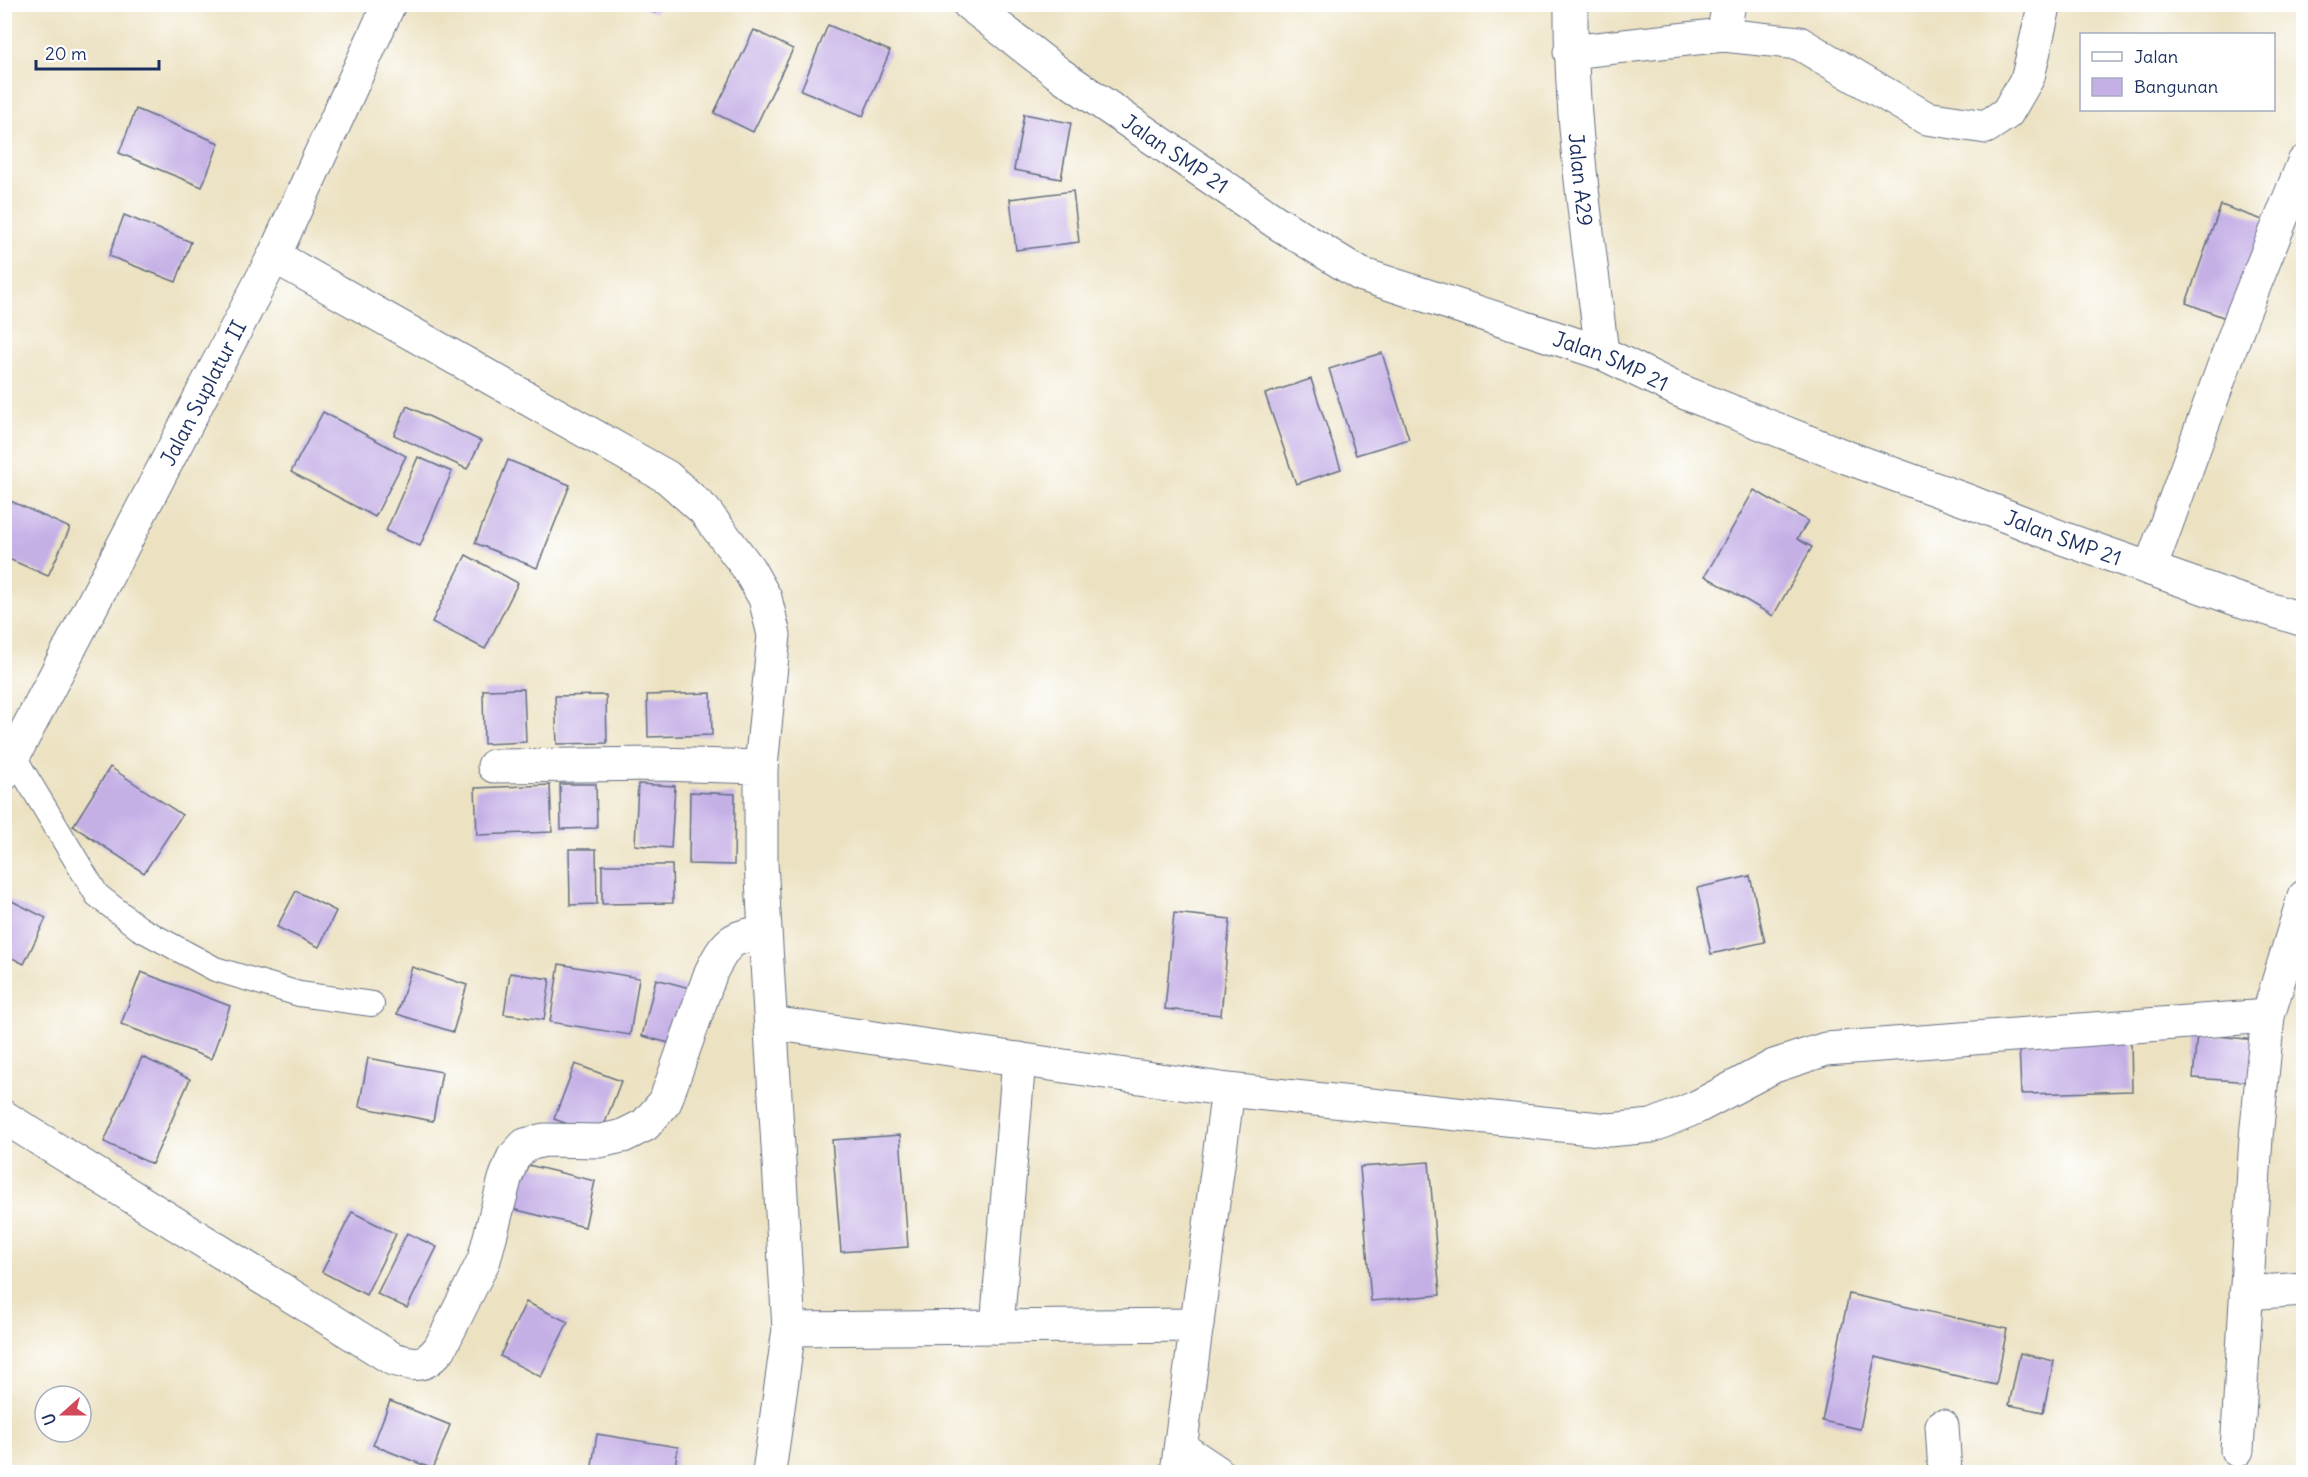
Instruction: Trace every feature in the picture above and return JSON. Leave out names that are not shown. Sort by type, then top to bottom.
[{"type":"street","name":"Jalan Suplatur II","points":[[9,765],[274,256],[389,4]]},
{"type":"street","name":"Jalan SMP 21","points":[[969,4],[1058,73],[1276,222],[1360,274],[1602,353],[1678,390],[1846,458],[1968,501],[2065,539],[2236,599],[2304,620]]},
{"type":"street","name":"Jalan A29","points":[[1571,4],[1570,52],[1582,188],[1602,353]]},
{"type":"street","points":[[1570,52],[1726,20],[1799,44],[1926,118],[1986,127],[2007,113],[2028,77],[2043,4]]},
{"type":"street","points":[[2150,568],[2242,316],[2304,162]]},
{"type":"street","points":[[274,256],[667,477],[704,510],[748,568],[765,598],[774,634],[761,767],[761,863],[789,1329],[769,1473]]},
{"type":"street","points":[[494,766],[658,764],[761,767]]},
{"type":"street","points":[[2236,1450],[2256,1137],[2268,1016],[2304,897]]},
{"type":"street","points":[[4,1117],[393,1359],[415,1365],[430,1360],[440,1348],[484,1260],[505,1179],[513,1158],[525,1145],[544,1140],[600,1141],[623,1136],[645,1125],[665,1102],[711,972],[722,952],[727,944],[747,934],[764,933]]},
{"type":"street","points":[[772,1023],[1228,1090],[1609,1130],[1652,1126],[1697,1107],[1774,1066],[1826,1049],[2268,1016]]},
{"type":"street","points":[[997,1327],[1020,1059]]},
{"type":"street","points":[[1217,1473],[1179,1460],[1228,1090]]},
{"type":"street","points":[[2246,1293],[2304,1289]]},
{"type":"street","points":[[789,1329],[1197,1325]]},
{"type":"street","points":[[1942,1426],[1945,1473]]},
{"type":"lane","points":[[9,765],[97,895],[139,928],[214,969],[299,994],[372,1004]]},
{"type":"building","points":[[636,4],[659,4],[655,13]]},
{"type":"building","points":[[828,25],[890,51],[863,116],[801,90]]},
{"type":"building","points":[[754,30],[793,49],[753,132],[714,113]]},
{"type":"building","points":[[136,109],[219,143],[202,187],[119,153]]},
{"type":"building","points":[[1024,114],[1071,123],[1061,179],[1014,170]]},
{"type":"building","points":[[1073,191],[1079,242],[1016,250],[1010,199]]},
{"type":"building","points":[[2221,205],[2271,223],[2236,322],[2186,303]]},
{"type":"building","points":[[124,215],[191,242],[176,282],[109,256]]},
{"type":"building","points":[[1382,353],[1409,439],[1356,455],[1329,369]]},
{"type":"building","points":[[1311,379],[1341,469],[1296,484],[1265,394]]},
{"type":"building","points":[[407,406],[481,441],[467,469],[394,435]]},
{"type":"building","points":[[323,412],[406,456],[375,517],[291,472]]},
{"type":"building","points":[[418,457],[452,472],[420,546],[386,531]]},
{"type":"building","points":[[508,460],[570,485],[537,568],[475,543]]},
{"type":"building","points":[[1754,490],[1808,521],[1797,539],[1812,547],[1773,616],[1705,576]]},
{"type":"building","points":[[4,498],[70,528],[48,576],[4,557]]},
{"type":"building","points":[[466,555],[518,583],[485,649],[432,622]]},
{"type":"building","points":[[524,689],[526,742],[484,744],[483,690]]},
{"type":"building","points":[[711,693],[712,735],[648,737],[647,695]]},
{"type":"building","points":[[606,695],[607,743],[557,744],[555,696]]},
{"type":"building","points":[[110,767],[182,815],[144,873],[73,826]]},
{"type":"building","points":[[560,784],[596,784],[597,828],[561,829]]},
{"type":"building","points":[[638,784],[675,786],[671,848],[635,845]]},
{"type":"building","points":[[550,785],[552,832],[477,835],[475,788]]},
{"type":"building","points":[[690,792],[735,794],[734,865],[689,864]]},
{"type":"building","points":[[569,849],[596,849],[597,904],[570,905]]},
{"type":"building","points":[[602,865],[672,865],[673,903],[602,904]]},
{"type":"building","points":[[1750,876],[1765,942],[1711,954],[1697,888]]},
{"type":"building","points":[[296,891],[336,911],[319,947],[277,927]]},
{"type":"building","points":[[4,897],[46,918],[24,964],[4,954]]},
{"type":"building","points":[[1174,913],[1230,919],[1221,1015],[1165,1009]]},
{"type":"building","points":[[559,964],[639,978],[630,1035],[550,1022]]},
{"type":"building","points":[[412,967],[467,985],[453,1032],[397,1014]]},
{"type":"building","points":[[141,972],[230,1006],[211,1059],[121,1024]]},
{"type":"building","points":[[510,973],[550,979],[544,1020],[504,1014]]},
{"type":"building","points":[[656,979],[690,988],[677,1045],[642,1036]]},
{"type":"building","points":[[2197,1034],[2256,1040],[2252,1082],[2193,1078]]},
{"type":"building","points":[[2131,1040],[2132,1091],[2021,1094],[2019,1043]]},
{"type":"building","points":[[142,1057],[190,1079],[152,1164],[104,1142]]},
{"type":"building","points":[[368,1058],[442,1072],[433,1121],[359,1107]]},
{"type":"building","points":[[575,1064],[621,1081],[600,1136],[554,1119]]},
{"type":"building","points":[[900,1135],[908,1247],[841,1252],[832,1140]]},
{"type":"building","points":[[1429,1162],[1440,1295],[1371,1301],[1360,1167]]},
{"type":"building","points":[[520,1163],[595,1181],[585,1227],[509,1208]]},
{"type":"building","points":[[352,1212],[396,1234],[366,1295],[322,1272]]},
{"type":"building","points":[[407,1233],[437,1247],[407,1308],[377,1294]]},
{"type":"building","points":[[1849,1294],[2007,1329],[1996,1385],[1875,1357],[1860,1429],[1822,1421]]},
{"type":"building","points":[[526,1302],[568,1322],[541,1377],[500,1356]]},
{"type":"building","points":[[2020,1353],[2054,1361],[2043,1412],[2009,1405]]},
{"type":"building","points":[[390,1401],[450,1425],[433,1469],[373,1445]]},
{"type":"building","points":[[597,1434],[678,1447],[674,1472],[591,1472]]}]
